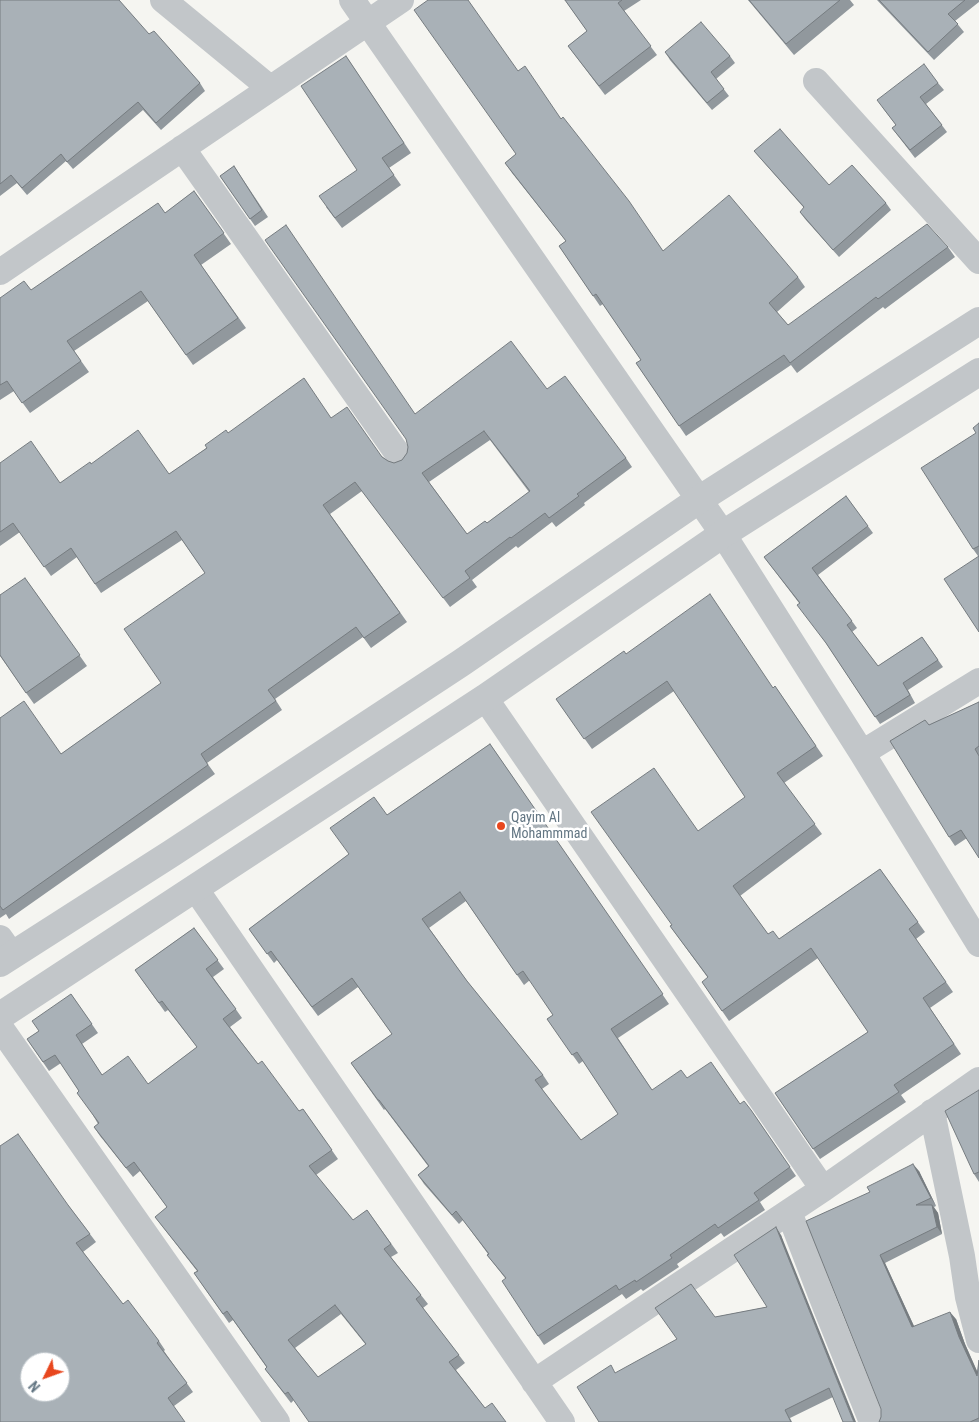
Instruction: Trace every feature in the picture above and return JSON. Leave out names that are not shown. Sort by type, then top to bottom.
[{"type":"street","points":[[163,0],[270,88]]},
{"type":"street","points":[[352,0],[700,499],[862,753],[979,944]]},
{"type":"street","points":[[0,272],[401,0]]},
{"type":"street","points":[[816,81],[979,262]]},
{"type":"street","points":[[182,148],[400,457]]},
{"type":"street","points":[[4,952],[172,853],[461,663],[700,499],[979,320]]},
{"type":"street","points":[[0,1016],[485,698],[723,534],[979,372]]},
{"type":"street","points":[[862,753],[979,681]]},
{"type":"street","points":[[485,698],[823,1189]]},
{"type":"street","points":[[195,888],[562,1422]]},
{"type":"street","points":[[0,1027],[277,1422]]},
{"type":"street","points":[[534,1382],[823,1189],[979,1080]]},
{"type":"street","points":[[932,1112],[970,1257],[968,1297],[979,1340]]},
{"type":"street","points":[[789,1212],[872,1422]]},
{"type":"building","points":[[0,0],[119,0],[149,34],[154,31],[200,83],[156,123],[138,102],[67,162],[61,154],[22,188],[11,175],[0,184]]},
{"type":"building","points":[[428,0],[468,0],[518,71],[525,66],[561,119],[563,117],[629,201],[663,251],[729,195],[798,277],[769,303],[788,325],[927,224],[948,247],[878,299],[876,297],[790,363],[784,355],[679,426],[636,363],[641,360],[596,294],[593,296],[559,246],[566,241],[505,163],[516,154],[414,10]]},
{"type":"building","points":[[565,0],[622,0],[618,3],[651,46],[599,86],[568,46],[587,31]]},
{"type":"building","points":[[749,0],[840,0],[786,44]]},
{"type":"building","points":[[879,0],[965,0],[948,14],[958,24],[928,52]]},
{"type":"building","points":[[701,22],[730,56],[711,72],[724,89],[707,103],[665,52]]},
{"type":"building","points":[[346,56],[404,143],[382,158],[394,175],[335,218],[319,196],[357,170],[301,86]]},
{"type":"building","points":[[924,64],[938,83],[920,97],[942,125],[910,150],[892,128],[896,125],[877,100]]},
{"type":"building","points":[[780,129],[829,185],[852,165],[886,203],[833,250],[800,212],[804,207],[754,151]]},
{"type":"building","points":[[234,166],[262,210],[250,219],[220,176]]},
{"type":"building","points":[[194,191],[224,233],[194,255],[238,318],[186,355],[141,291],[67,341],[81,361],[22,403],[7,381],[0,385],[0,298],[24,281],[31,290],[158,203],[165,213]]},
{"type":"building","points":[[286,225],[415,414],[511,341],[547,389],[565,376],[626,458],[577,494],[579,496],[549,518],[545,513],[465,571],[470,578],[443,598],[355,482],[323,505],[400,613],[364,638],[356,627],[268,690],[276,701],[201,754],[208,765],[3,910],[0,906],[0,718],[24,701],[61,754],[161,683],[124,629],[205,573],[176,531],[95,584],[71,548],[44,567],[13,523],[0,532],[0,463],[31,441],[60,483],[90,462],[91,464],[138,430],[169,474],[207,448],[205,445],[226,430],[228,433],[304,378],[331,418],[347,407],[382,457],[394,463],[402,460],[407,453],[406,439],[265,240]],"holes":[[[484,431],[530,491],[487,523],[485,521],[467,534],[422,473]]]},
{"type":"building","points":[[979,423],[979,546],[973,549],[921,468],[976,433],[973,428]]},
{"type":"building","points":[[846,496],[868,526],[812,568],[852,621],[847,625],[878,666],[922,637],[938,660],[903,683],[910,695],[875,717],[826,643],[797,605],[800,603],[764,557]]},
{"type":"building","points":[[979,556],[979,632],[944,579]]},
{"type":"building","points":[[25,578],[80,655],[26,693],[0,655],[0,595]]},
{"type":"building","points":[[710,594],[773,688],[775,686],[816,746],[777,773],[815,824],[733,886],[768,934],[773,931],[779,939],[880,869],[918,922],[909,929],[946,982],[923,998],[954,1044],[894,1085],[899,1092],[813,1149],[775,1093],[868,1032],[811,948],[722,1011],[702,982],[708,977],[591,812],[654,768],[698,831],[745,797],[667,681],[584,739],[556,699],[624,651],[626,654]]},
{"type":"building","points":[[979,702],[979,746],[975,749],[979,756],[979,858],[961,830],[949,837],[890,741],[925,720],[929,725]]},
{"type":"building","points":[[490,744],[663,994],[611,1029],[652,1090],[681,1070],[687,1078],[711,1062],[740,1104],[744,1101],[751,1110],[790,1167],[754,1193],[759,1200],[718,1228],[715,1224],[670,1255],[672,1258],[636,1282],[635,1280],[619,1290],[616,1285],[538,1336],[502,1281],[506,1278],[487,1255],[489,1254],[456,1211],[452,1215],[418,1175],[429,1166],[351,1063],[392,1034],[352,978],[312,1007],[271,951],[267,954],[249,929],[349,854],[330,828],[374,797],[387,815]],"holes":[[[460,892],[517,975],[523,971],[553,1015],[547,1019],[572,1055],[577,1052],[618,1114],[581,1140],[535,1080],[543,1075],[467,981],[422,919]]]},
{"type":"building","points":[[194,928],[218,960],[206,969],[236,1009],[223,1019],[258,1064],[262,1061],[299,1111],[303,1109],[332,1150],[309,1166],[353,1220],[367,1210],[391,1244],[384,1249],[421,1295],[416,1299],[459,1355],[449,1362],[485,1408],[492,1403],[506,1422],[309,1422],[288,1392],[285,1394],[265,1369],[267,1367],[227,1311],[223,1314],[194,1273],[198,1271],[155,1217],[167,1207],[134,1162],[126,1168],[94,1127],[99,1123],[77,1093],[79,1091],[55,1055],[43,1062],[27,1039],[39,1031],[32,1021],[71,994],[92,1024],[76,1035],[102,1075],[128,1056],[148,1084],[197,1047],[162,1001],[159,1003],[135,970]],"holes":[[[335,1305],[366,1344],[318,1377],[288,1340]]]},
{"type":"building","points":[[979,1090],[979,1172],[974,1174],[945,1111]]},
{"type":"building","points":[[18,1134],[90,1234],[76,1243],[123,1304],[128,1300],[159,1341],[157,1343],[187,1383],[168,1398],[185,1422],[0,1422],[0,1146]]},
{"type":"building","points":[[913,1164],[931,1198],[916,1205],[932,1205],[937,1227],[880,1255],[912,1327],[950,1312],[977,1376],[979,1360],[979,1418],[970,1422],[879,1422],[881,1409],[806,1221],[870,1192],[867,1187]]},
{"type":"building","points":[[776,1227],[854,1422],[843,1422],[829,1388],[785,1410],[791,1422],[599,1422],[577,1387],[611,1365],[615,1373],[677,1339],[655,1308],[691,1284],[715,1317],[767,1307],[734,1255]]},
{"type":"place","name":"Qayim Al Mohammmad","points":[[501,826]]}]
